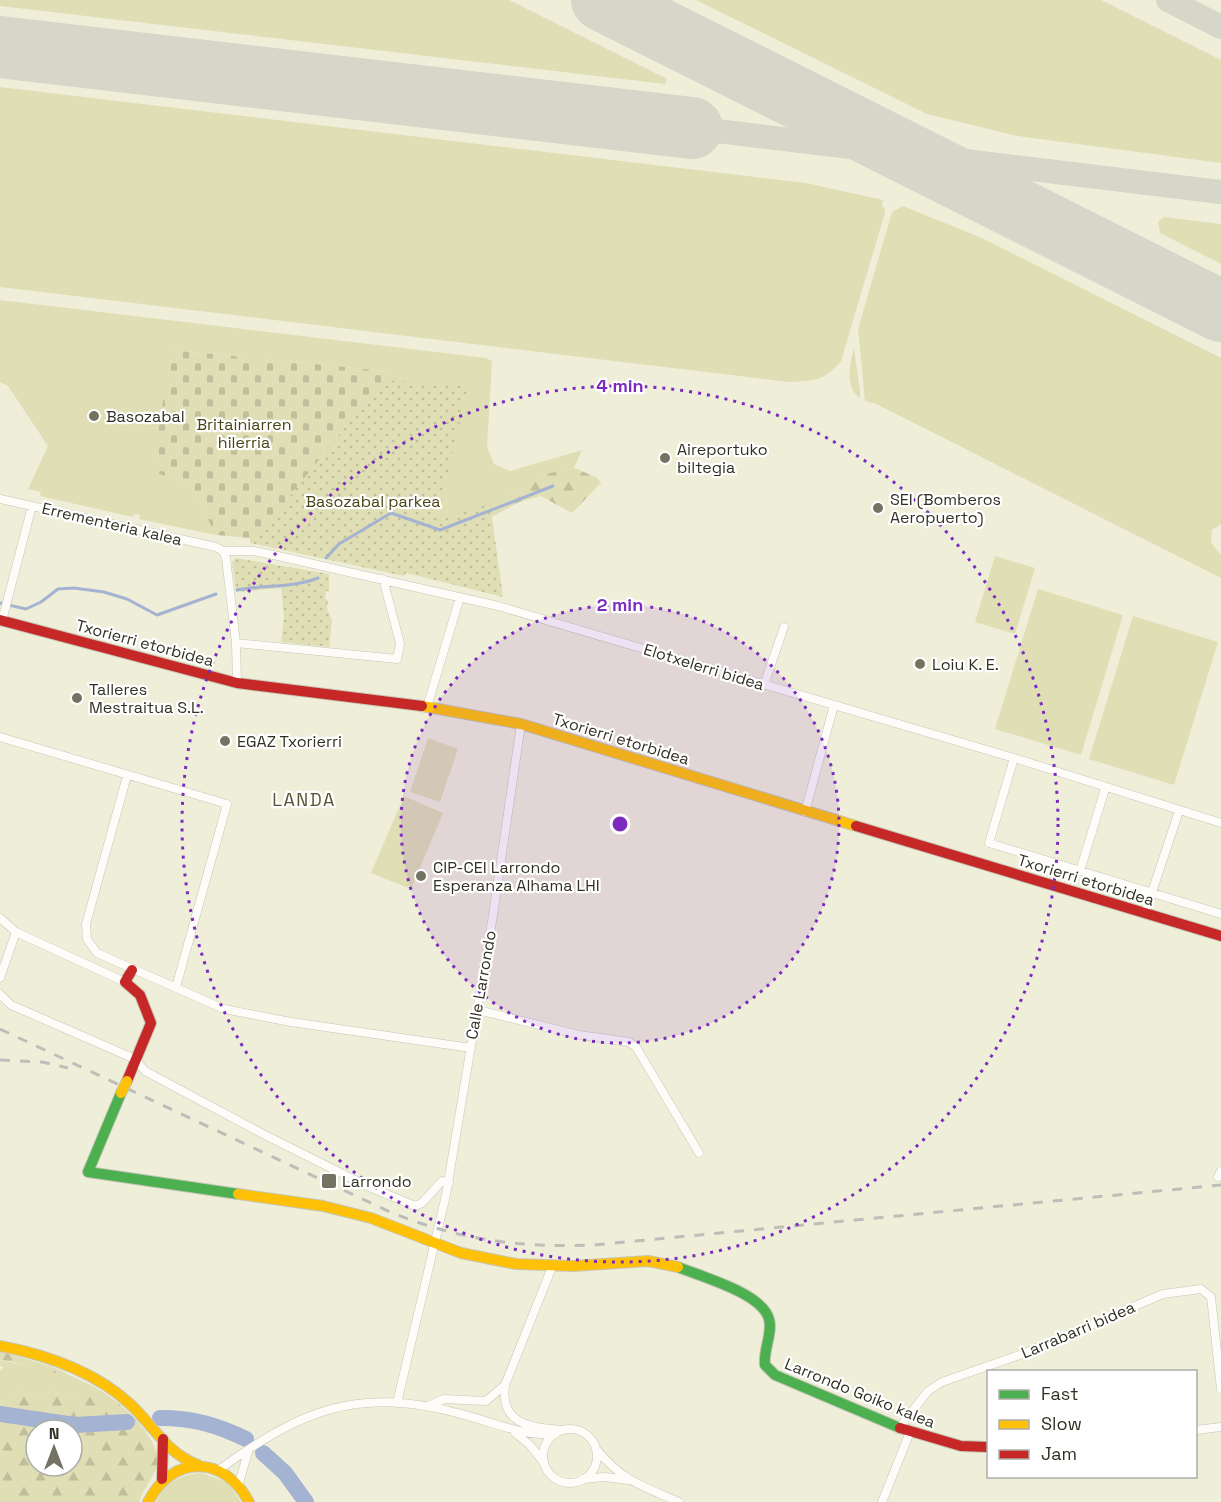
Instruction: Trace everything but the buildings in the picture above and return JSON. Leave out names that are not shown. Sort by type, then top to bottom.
[{"type":"street","name":"Errementeria kalea","points":[[0,499],[216,547],[223,552]]},
{"type":"street","points":[[1,621],[32,506]]},
{"type":"street","points":[[223,552],[226,558],[236,643],[237,683]]},
{"type":"street","name":"Elotxelerri bidea","points":[[223,552],[262,553],[460,597],[1014,758],[1105,789],[1221,823]]},
{"type":"street","points":[[236,643],[397,659],[400,643],[382,579]]},
{"type":"street","points":[[427,707],[460,597]]},
{"type":"street","name":"Txorierri etorbidea","points":[[1,621],[237,683],[427,707],[521,724],[805,812],[1221,936]]},
{"type":"street","points":[[764,685],[784,627]]},
{"type":"street","points":[[805,812],[834,705]]},
{"type":"street","name":"Calle Larrondo","points":[[397,1403],[436,1244],[448,1183],[478,1010],[521,724]]},
{"type":"street","points":[[0,737],[227,804],[176,987]]},
{"type":"street","points":[[1014,758],[989,843],[1221,914]]},
{"type":"street","points":[[127,776],[86,924],[87,939],[97,954],[224,1009],[291,1022],[471,1048]]},
{"type":"street","points":[[1080,871],[1105,789]]},
{"type":"street","points":[[1145,913],[1179,811]]},
{"type":"street","points":[[0,918],[16,932],[125,982],[140,995],[151,1023],[135,1059]]},
{"type":"street","points":[[0,978],[16,932]]},
{"type":"street","points":[[125,982],[132,970]]},
{"type":"street","points":[[0,994],[11,1005],[135,1059],[145,1071],[367,1186],[415,1206],[422,1203],[442,1181],[448,1183]]},
{"type":"street","points":[[478,1010],[579,1035],[629,1042],[636,1047],[693,1147],[699,1153]]},
{"type":"street","name":"Larrondo Goiko kalea","points":[[135,1059],[88,1172],[323,1206],[371,1218],[436,1244],[488,1259],[552,1267],[660,1262],[684,1268],[753,1298],[768,1313],[770,1328],[764,1358],[769,1370],[780,1378],[910,1432],[961,1446],[987,1447]]},
{"type":"street","points":[[552,1267],[505,1385],[504,1408],[510,1414],[538,1428],[558,1432]]},
{"type":"street","name":"Larrabarri bidea","points":[[899,1428],[928,1391],[942,1382],[1025,1353],[1107,1316],[1171,1292],[1202,1289],[1212,1297],[1221,1389]]},
{"type":"street","points":[[0,1346],[39,1355],[87,1374],[129,1402],[182,1459],[220,1469],[239,1483],[249,1502]]},
{"type":"street","points":[[428,1406],[444,1399],[486,1401],[505,1385]]},
{"type":"street","points":[[220,1469],[291,1423],[322,1410],[352,1404],[397,1403],[428,1406],[464,1414],[527,1434],[577,1430],[584,1433],[611,1467],[630,1480],[679,1502]]},
{"type":"street","points":[[1197,1430],[1221,1426]]},
{"type":"street","points":[[511,1430],[530,1445],[551,1475],[558,1480],[566,1482],[605,1477],[630,1480]]},
{"type":"street","points":[[544,1464],[544,1447],[558,1432]]},
{"type":"street","points":[[882,1502],[910,1432]]},
{"type":"street","points":[[162,1479],[163,1439]]},
{"type":"street","points":[[584,1479],[595,1466],[595,1448]]},
{"type":"street","points":[[239,1483],[248,1452]]},
{"type":"street","points":[[148,1502],[162,1479],[179,1469],[198,1465]]},
{"type":"green space","points":[[0,0],[509,0],[667,79],[665,84],[0,6]]},
{"type":"green space","points":[[696,0],[1101,0],[1221,60],[1221,163],[1017,136],[927,114]]},
{"type":"green space","points":[[0,87],[806,183],[883,200],[882,206],[885,208],[885,213],[841,361],[830,373],[818,379],[804,381],[788,382],[0,287]]},
{"type":"green space","points":[[903,206],[982,238],[1221,358],[1221,524],[1212,530],[1211,543],[1221,555],[1221,578],[876,404],[865,401],[858,329],[892,212]]},
{"type":"green space","points":[[1164,217],[1221,224],[1221,264],[1160,233],[1158,222]]},
{"type":"green space","points":[[0,300],[486,358],[492,361],[487,447],[494,464],[510,471],[582,450],[574,468],[545,474],[521,491],[504,494],[490,503],[437,522],[250,538],[278,511],[383,380],[387,371],[172,350],[152,472],[173,478],[192,488],[216,535],[139,519],[140,515],[134,514],[133,517],[40,496],[41,492],[28,489],[48,446],[8,386],[0,382]]},
{"type":"green space","points":[[854,348],[860,398],[852,388],[850,381]]},
{"type":"green space","name":"Britainiarren hilerria","points":[[171,350],[387,371],[383,380],[278,511],[250,538],[216,535],[192,488],[173,478],[152,472]]},
{"type":"green space","name":"Basozabal parkea","points":[[383,380],[468,386],[437,521],[490,503],[503,597],[406,573],[404,576],[250,543],[250,538],[278,511]]},
{"type":"green space","points":[[574,468],[596,477],[601,483],[572,513],[541,496],[519,502],[479,524],[285,541],[437,519],[437,521],[490,503],[504,494],[521,491],[545,474]]},
{"type":"green space","points":[[995,556],[1035,568],[1015,634],[975,622]]},
{"type":"green space","points":[[236,558],[329,574],[329,591],[326,591],[325,599],[328,600],[327,608],[332,621],[329,647],[281,642],[284,617],[281,588],[236,592],[232,562]]},
{"type":"green space","points":[[1038,589],[1123,615],[1081,755],[995,729]]},
{"type":"green space","points":[[1133,616],[1218,642],[1174,785],[1089,759]]},
{"type":"green space","points":[[428,738],[458,749],[440,802],[410,792]]},
{"type":"green space","points":[[404,796],[443,813],[411,889],[371,873]]},
{"type":"green space","points":[[0,1351],[53,1367],[56,1373],[0,1360]]},
{"type":"green space","points":[[0,1360],[55,1372],[53,1367],[84,1382],[76,1383],[78,1391],[75,1401],[53,1391],[35,1396],[14,1390],[10,1398],[0,1403],[0,1371],[4,1367],[0,1366]]},
{"type":"green space","points":[[84,1382],[107,1395],[132,1416],[152,1441],[157,1453],[157,1465],[139,1502],[0,1502],[0,1403],[10,1398],[14,1390],[35,1396],[53,1391],[75,1401],[78,1391],[76,1383]]},
{"type":"green space","points":[[202,1473],[228,1483],[241,1502],[156,1502],[164,1489],[175,1480]]},
{"type":"waterway","points":[[326,558],[339,544],[391,513],[440,530],[553,486]]},
{"type":"waterway","points":[[237,590],[298,583],[318,578]]},
{"type":"waterway","points":[[0,603],[26,609],[41,602],[58,589],[74,588],[104,592],[127,599],[157,615],[216,594]]},
{"type":"waterway","points":[[0,1414],[75,1425],[127,1422]]},
{"type":"waterway","points":[[160,1418],[204,1423],[246,1439]]},
{"type":"waterway","points":[[263,1453],[285,1473],[306,1502]]},
{"type":"taxiway","points":[[1168,0],[1221,27]]},
{"type":"taxiway","points":[[793,96],[846,120],[913,143]]},
{"type":"taxiway","points":[[692,128],[1221,192]]},
{"type":"runway","points":[[602,0],[1221,311]]},
{"type":"runway","points":[[0,47],[692,128]]},
{"type":"railway","points":[[0,1029],[390,1212],[465,1236],[490,1240],[541,1245],[594,1245],[1221,1185]]},
{"type":"railway","points":[[0,1060],[42,1062],[68,1068]]},
{"type":"traffic: fast","points":[[121,1093],[88,1172],[238,1194]]},
{"type":"traffic: fast","points":[[678,1267],[730,1287],[755,1301],[764,1310],[770,1324],[765,1365],[775,1375],[900,1428]]},
{"type":"traffic: slow","points":[[422,706],[521,724],[856,826]]},
{"type":"traffic: slow","points":[[121,1093],[127,1081]]},
{"type":"traffic: slow","points":[[238,1194],[323,1206],[371,1218],[461,1253],[516,1264],[573,1266],[648,1261],[678,1267]]},
{"type":"traffic: slow","points":[[0,1346],[35,1354],[69,1366],[101,1382],[130,1404],[178,1454],[198,1465]]},
{"type":"traffic: slow","points":[[148,1502],[158,1486],[171,1475],[198,1466],[226,1475],[239,1487],[249,1502]]},
{"type":"traffic: jam","points":[[0,620],[237,683],[422,706]]},
{"type":"traffic: jam","points":[[856,826],[1221,936]]},
{"type":"traffic: jam","points":[[127,1081],[151,1023],[140,995],[125,982],[132,970]]},
{"type":"traffic: jam","points":[[900,1428],[961,1446],[987,1447]]},
{"type":"traffic: jam","points":[[162,1479],[163,1439]]},
{"type":"place","name":"Basozabal","points":[[94,416]]},
{"type":"place","name":"Aireportuko biltegia","points":[[665,458]]},
{"type":"place","name":"SEI (Bomberos Aeropuerto)","points":[[878,508]]},
{"type":"place","name":"Loiu K. E.","points":[[920,664]]},
{"type":"place","name":"Talleres Mestraitua S.L.","points":[[77,698]]},
{"type":"place","name":"EGAZ Txorierri","points":[[225,741]]},
{"type":"place","name":"CIP-CEI Larrondo Esperanza Alhama LHI","points":[[421,876]]},
{"type":"place","name":"Larrondo","points":[[329,1181]]},
{"type":"district","name":"LANDA","points":[[304,799]]}]
